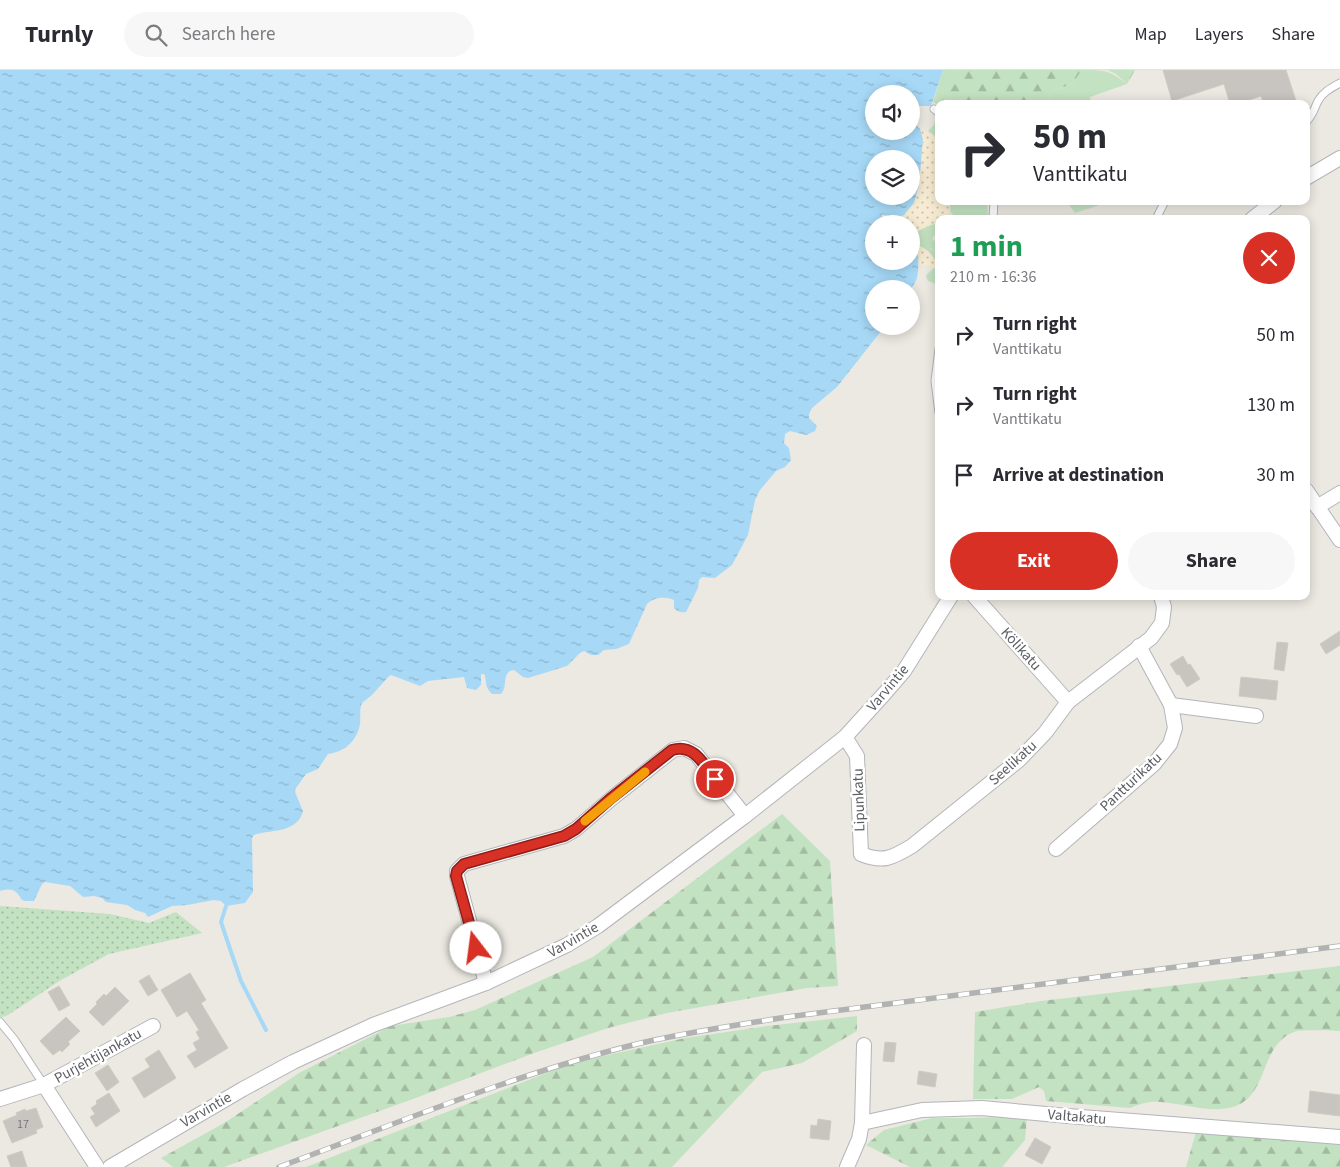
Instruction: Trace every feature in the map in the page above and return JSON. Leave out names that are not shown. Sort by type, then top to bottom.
[{"type":"street","points":[[1310,176],[1340,158]]},
{"type":"street","points":[[1257,215],[1270,205]]},
{"type":"street","points":[[1317,507],[1340,493]]},
{"type":"street","points":[[1310,496],[1340,540]]},
{"type":"street","name":"Varvintie","points":[[110,1167],[243,1089],[330,1044],[373,1025],[486,984],[567,945],[598,926],[745,816],[845,736],[904,671],[948,600]]},
{"type":"street","name":"Kölikatu","points":[[978,600],[1068,702]]},
{"type":"street","name":"Seelikatu","points":[[873,859],[893,857],[912,846],[1019,760],[1045,733],[1068,702],[1150,638],[1162,623],[1164,607],[1162,600]]},
{"type":"street","name":"Pantturikatu","points":[[1056,849],[1154,764],[1170,744],[1174,728],[1171,705],[1139,646]]},
{"type":"street","points":[[1171,705],[1256,716]]},
{"type":"street","name":"Lipunkatu","points":[[845,736],[857,756],[861,854],[873,859]]},
{"type":"street","points":[[486,984],[456,876],[457,871],[464,864],[564,836],[576,829],[610,799],[672,750],[678,748],[684,748],[696,754],[745,816]]},
{"type":"street","name":"Purjehtijankatu","points":[[0,1099],[44,1085],[153,1026]]},
{"type":"street","points":[[847,1167],[859,1138],[862,1123],[864,1045]]},
{"type":"street","name":"Purjehtijankatu","points":[[44,1085],[97,1167]]},
{"type":"street","name":"Valtakatu","points":[[862,1123],[922,1110],[982,1108],[1340,1137]]},
{"type":"lane","points":[[1310,117],[1323,94],[1340,83]]},
{"type":"lane","points":[[0,1022],[14,1039],[44,1085]]},
{"type":"green space","points":[[943,70],[957,70],[942,100],[935,100],[935,103],[933,102]]},
{"type":"green space","points":[[957,70],[1082,70],[1072,84],[1051,91],[1048,100],[942,100],[945,90]]},
{"type":"green space","points":[[1082,70],[1096,70],[1116,76],[1127,84],[1090,97],[1090,100],[1048,100],[1051,91],[1072,84]]},
{"type":"green space","points":[[1107,70],[1135,70],[1127,84],[1116,74]]},
{"type":"green space","points":[[935,120],[935,136],[928,131],[934,125]]},
{"type":"green space","points":[[949,205],[987,205],[988,215],[953,215]]},
{"type":"green space","points":[[1069,205],[1100,205],[1075,213]]},
{"type":"green space","points":[[931,223],[935,223],[935,234],[932,239],[935,241],[935,250],[930,248],[928,251],[920,247],[920,229]]},
{"type":"green space","points":[[929,248],[935,250],[935,263],[928,251]]},
{"type":"green space","points":[[935,267],[935,284],[928,281],[926,277]]},
{"type":"green space","points":[[782,814],[830,861],[838,986],[807,988],[667,1013],[608,1028],[534,1053],[224,1167],[173,1167],[161,1158],[226,1122],[299,1073],[391,1026],[449,1017],[475,1010],[593,957]]},
{"type":"green space","points":[[0,906],[110,914],[149,923],[176,912],[202,933],[109,954],[61,980],[8,1015],[0,1018]]},
{"type":"green space","points":[[1340,966],[1340,1031],[1298,1031],[1284,1038],[1270,1056],[1257,1087],[1242,1103],[1233,1107],[1212,1109],[1156,1102],[1130,1108],[1046,1101],[1044,1091],[1039,1087],[1012,1099],[973,1099],[975,1012],[1041,1001]]},
{"type":"green space","points":[[857,1016],[857,1031],[802,1063],[762,1072],[672,1167],[306,1167],[572,1063],[685,1038]]},
{"type":"green space","points":[[1027,1116],[1025,1140],[1002,1167],[910,1167],[866,1145],[884,1130],[932,1118]]},
{"type":"green space","points":[[1196,1132],[1340,1144],[1340,1167],[1186,1167]]},
{"type":"sand","points":[[920,129],[932,134],[935,139],[935,205],[950,205],[950,208],[948,215],[935,215],[935,224],[920,230],[920,215],[904,215],[909,205],[920,205],[923,140]]},
{"type":"sand","points":[[920,246],[930,253],[935,260],[935,268],[920,265]]},
{"type":"water","points":[[0,70],[943,70],[931,106],[920,106],[920,85],[865,85],[865,140],[920,140],[920,129],[923,139],[920,174],[920,150],[865,150],[865,205],[912,205],[904,215],[865,215],[865,270],[918,270],[916,280],[865,280],[865,335],[878,335],[837,387],[812,408],[809,418],[817,426],[815,431],[806,435],[790,431],[785,434],[784,443],[789,448],[791,460],[785,467],[776,471],[760,490],[755,500],[748,535],[732,565],[715,578],[702,577],[699,580],[698,588],[686,612],[679,612],[674,608],[674,600],[663,598],[653,600],[647,604],[629,644],[616,649],[604,650],[598,655],[591,655],[584,651],[567,666],[528,678],[523,677],[514,670],[510,671],[506,676],[501,694],[492,694],[490,692],[485,675],[483,674],[481,674],[481,685],[476,690],[467,688],[464,677],[428,681],[420,686],[391,675],[362,703],[359,729],[350,744],[340,751],[328,754],[318,769],[306,774],[296,788],[295,792],[303,811],[295,824],[283,829],[254,835],[252,838],[253,892],[245,903],[226,906],[221,901],[214,900],[172,906],[148,917],[145,913],[127,905],[106,902],[102,898],[94,896],[83,897],[70,886],[45,882],[42,884],[34,901],[24,901],[13,890],[0,891]]},
{"type":"building","points":[[1163,70],[1286,70],[1296,100],[1262,100],[1261,96],[1249,100],[1229,100],[1224,84],[1172,100]]},
{"type":"building","points":[[1340,631],[1340,645],[1326,654],[1320,644]]},
{"type":"building","points":[[1277,642],[1288,643],[1284,671],[1274,669]]},
{"type":"building","points":[[1183,656],[1200,679],[1187,687],[1170,664]]},
{"type":"building","points":[[1241,677],[1278,681],[1276,700],[1239,696]]},
{"type":"building","points":[[190,973],[206,1000],[201,1003],[228,1048],[195,1068],[187,1056],[197,1050],[193,1043],[200,1039],[196,1032],[199,1030],[187,1011],[177,1017],[161,990]]},
{"type":"building","points":[[149,975],[158,990],[148,996],[139,981]]},
{"type":"building","points":[[59,986],[70,1005],[59,1011],[48,992]]},
{"type":"building","points":[[115,987],[129,1001],[103,1026],[89,1012],[104,994],[106,996]]},
{"type":"building","points":[[66,1017],[80,1031],[68,1042],[70,1044],[62,1052],[60,1050],[53,1055],[40,1041]]},
{"type":"building","points":[[885,1042],[896,1043],[894,1062],[883,1061]]},
{"type":"building","points":[[159,1050],[176,1078],[144,1098],[132,1078],[150,1067],[145,1059]]},
{"type":"building","points":[[108,1065],[119,1082],[107,1091],[95,1073]]},
{"type":"building","points":[[919,1071],[937,1074],[935,1087],[917,1084]]},
{"type":"building","points":[[1310,1091],[1340,1095],[1340,1116],[1308,1112]]},
{"type":"building","points":[[109,1093],[120,1111],[96,1127],[90,1117],[95,1114],[91,1108],[97,1104],[96,1101]]},
{"type":"building","points":[[36,1108],[43,1127],[36,1130],[37,1133],[12,1143],[3,1121],[25,1109],[26,1111]]},
{"type":"building","points":[[818,1119],[831,1121],[829,1140],[810,1138],[811,1125],[817,1126]]},
{"type":"building","points":[[1035,1138],[1051,1147],[1042,1164],[1025,1155]]},
{"type":"building","points":[[22,1151],[27,1167],[11,1167],[7,1156]]},
{"type":"waterway","points":[[226,906],[221,922],[241,981],[266,1030]]},
{"type":"railway","points":[[279,1167],[503,1084],[595,1055],[659,1039],[787,1017],[1340,946]]},
{"type":"slow traffic","points":[[585,821],[645,772]]},
{"type":"route","points":[[476,948],[456,876],[457,871],[464,864],[564,836],[576,829],[610,799],[672,750],[684,748],[696,754],[715,779]]}]
